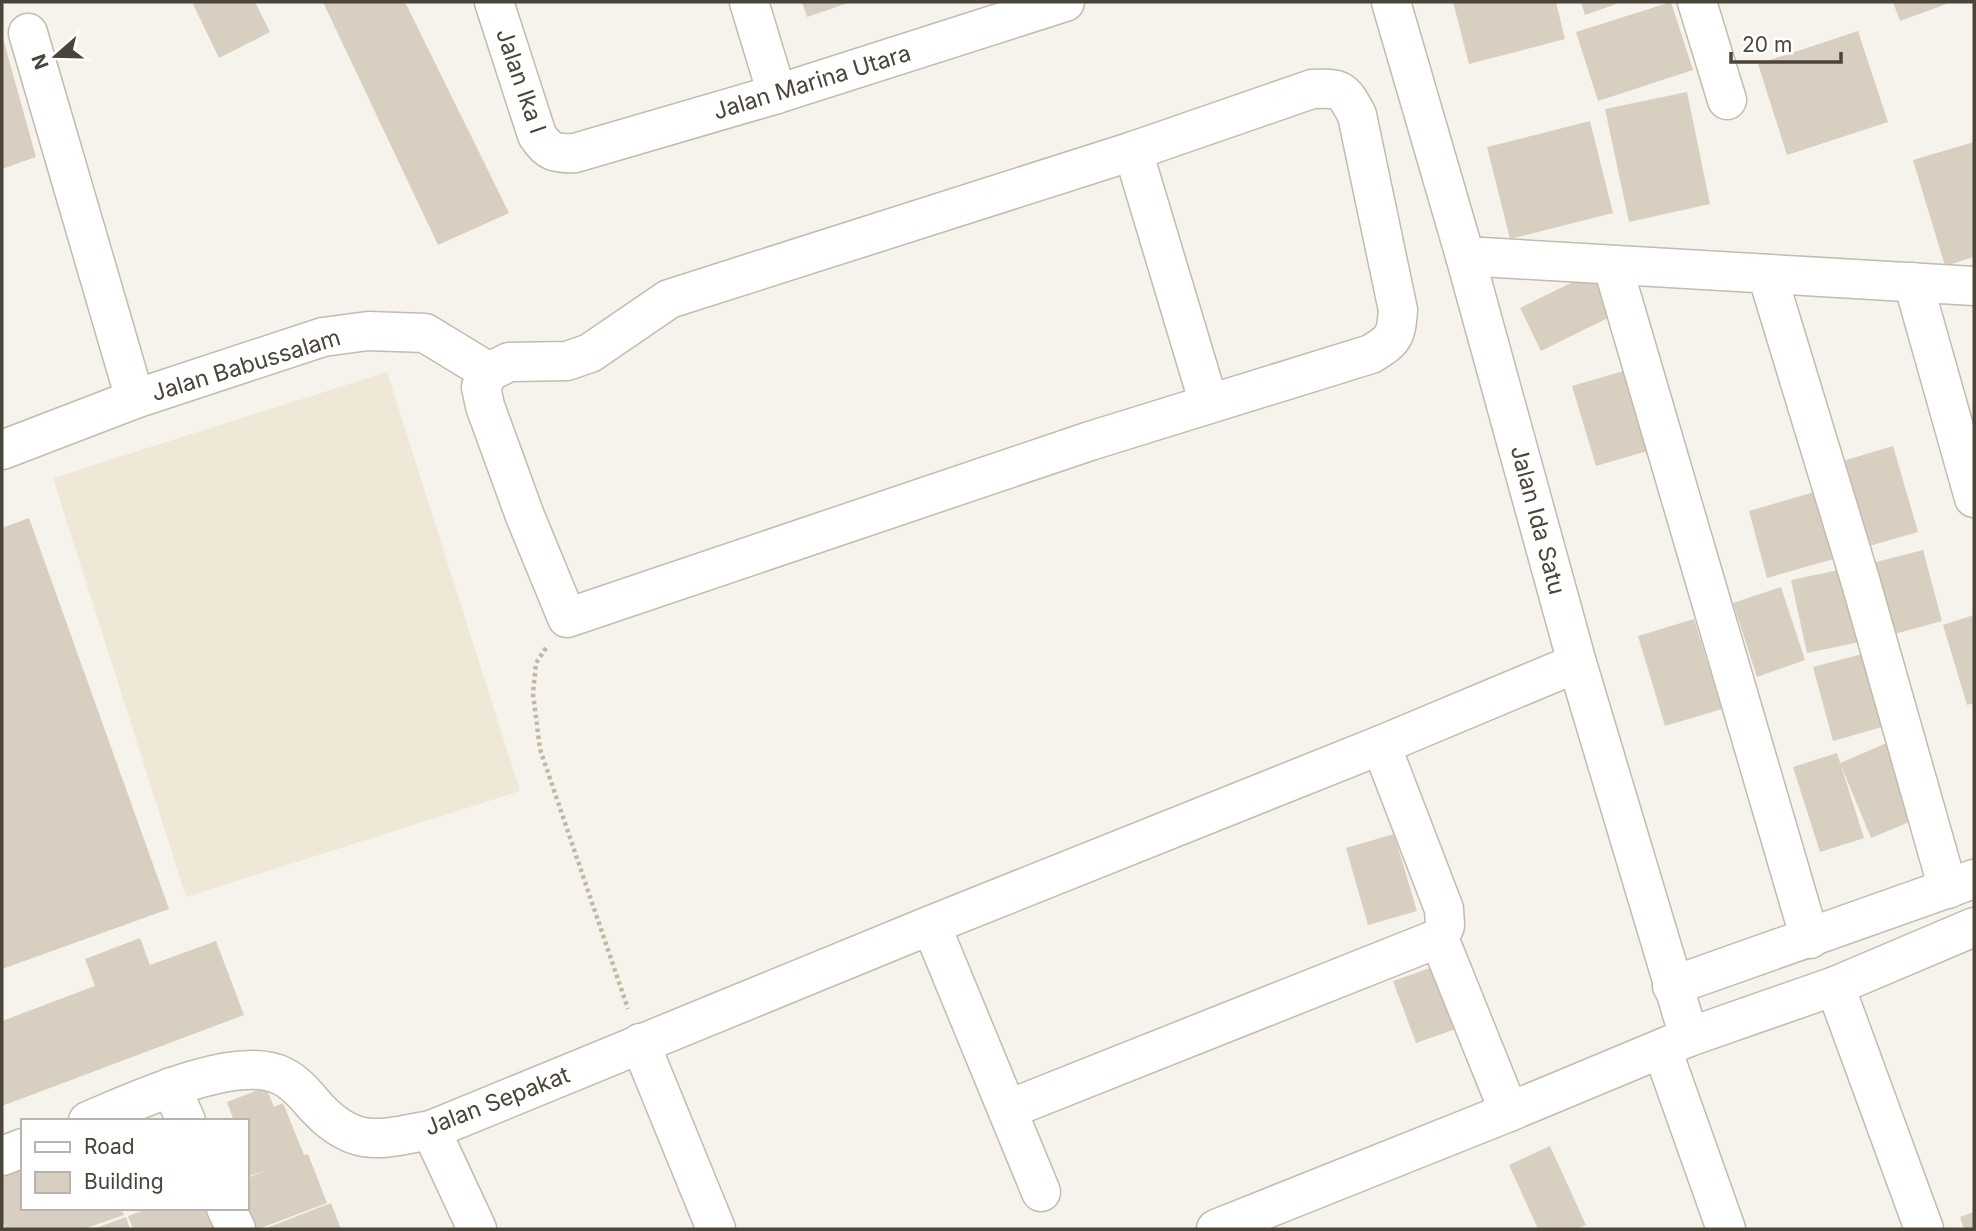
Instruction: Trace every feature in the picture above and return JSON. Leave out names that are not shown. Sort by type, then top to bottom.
[{"type":"street","name":"Jalan Ika I","points":[[494,2],[537,135],[546,149],[556,154]]},
{"type":"street","points":[[749,2],[777,94]]},
{"type":"street","name":"Jalan Marina Utara","points":[[556,154],[575,153],[777,94],[1013,10],[1065,2]]},
{"type":"street","name":"Jalan Ida Satu","points":[[1391,2],[1465,256],[1577,663],[1672,986],[1676,1043],[1724,1229]]},
{"type":"street","points":[[1697,2],[1727,100]]},
{"type":"street","points":[[27,33],[135,399]]},
{"type":"street","points":[[1311,89],[1332,89],[1345,94],[1357,115],[1398,310],[1396,333],[1389,344],[1371,354],[1077,445],[567,618],[525,516],[485,406],[481,387],[489,372],[509,362],[567,361],[579,357],[590,353],[669,299],[1133,151],[1311,89]]},
{"type":"street","points":[[1133,151],[1209,404]]},
{"type":"street","points":[[1465,256],[1613,267],[1974,286]]},
{"type":"street","points":[[1613,267],[1810,939]]},
{"type":"street","points":[[1672,986],[1961,884],[1861,583],[1767,274]]},
{"type":"street","points":[[1913,282],[1974,498]]},
{"type":"street","name":"Jalan Babussalam","points":[[2,450],[135,399],[323,337],[368,331],[425,333],[489,372]]},
{"type":"street","name":"Jalan Sepakat","points":[[93,1119],[171,1087],[213,1075],[261,1070],[282,1076],[299,1088],[341,1130],[357,1136],[386,1138],[431,1130],[1577,663]]},
{"type":"street","points":[[1009,1109],[1380,963],[1439,937],[1445,926],[1444,909],[1381,745]]},
{"type":"street","points":[[931,925],[1041,1192]]},
{"type":"street","points":[[1216,1229],[1676,1043],[1835,986],[1974,927]]},
{"type":"street","points":[[1439,937],[1509,1112]]},
{"type":"street","points":[[1835,986],[1923,1229]]},
{"type":"street","points":[[640,1044],[716,1229]]},
{"type":"street","points":[[171,1087],[185,1119]]},
{"type":"street","points":[[431,1130],[477,1229]]},
{"type":"street","points":[[2,1156],[21,1149]]},
{"type":"street","points":[[227,1210],[236,1229]]},
{"type":"path","points":[[567,618],[536,663],[533,694],[540,749],[640,1044]]},
{"type":"shaded area","points":[[387,372],[520,791],[186,897],[53,478]]},
{"type":"building","points":[[192,2],[255,2],[270,32],[219,58]]},
{"type":"building","points":[[323,2],[405,2],[509,213],[438,245]]},
{"type":"building","points":[[802,2],[851,2],[807,17]]},
{"type":"building","points":[[1453,2],[1556,2],[1565,39],[1469,64]]},
{"type":"building","points":[[1581,2],[1622,2],[1585,15]]},
{"type":"building","points":[[1671,2],[1693,70],[1598,101],[1576,32]]},
{"type":"building","points":[[1893,2],[1952,2],[1900,21]]},
{"type":"building","points":[[1858,31],[1888,122],[1787,155],[1758,64]]},
{"type":"building","points":[[2,35],[36,157],[2,169]]},
{"type":"building","points":[[1687,92],[1710,204],[1629,222],[1605,109]]},
{"type":"building","points":[[1590,121],[1613,213],[1510,239],[1487,147]]},
{"type":"building","points":[[1974,142],[1974,257],[1945,266],[1913,160]]},
{"type":"building","points":[[1599,269],[1620,312],[1541,351],[1520,308]]},
{"type":"building","points":[[1627,370],[1651,450],[1596,466],[1572,386]]},
{"type":"building","points":[[1893,446],[1918,532],[1869,546],[1843,461]]},
{"type":"building","points":[[1818,491],[1837,558],[1767,578],[1749,511]]},
{"type":"building","points":[[29,518],[169,909],[2,969],[2,528]]},
{"type":"building","points":[[1923,550],[1942,621],[1891,635],[1872,563]]},
{"type":"building","points":[[1853,567],[1869,640],[1807,653],[1791,580]]},
{"type":"building","points":[[1781,587],[1805,660],[1757,677],[1733,603]]},
{"type":"building","points":[[1974,615],[1974,703],[1967,705],[1943,625]]},
{"type":"building","points":[[1694,619],[1722,709],[1665,726],[1638,636]]},
{"type":"building","points":[[1866,653],[1886,726],[1833,741],[1813,667]]},
{"type":"building","points":[[1894,740],[1926,815],[1871,838],[1840,763]]},
{"type":"building","points":[[1837,753],[1864,838],[1820,852],[1793,767]]},
{"type":"building","points":[[1394,834],[1417,911],[1368,925],[1346,848]]},
{"type":"building","points":[[140,938],[150,965],[216,941],[244,1015],[2,1106],[2,1021],[95,986],[85,959]]},
{"type":"building","points":[[1433,967],[1456,1029],[1416,1043],[1393,981]]},
{"type":"building","points":[[266,1087],[274,1107],[283,1103],[304,1155],[308,1154],[327,1203],[252,1229],[247,1210],[248,1178],[267,1170],[248,1177],[248,1119],[233,1119],[227,1102]]},
{"type":"building","points":[[1550,1146],[1586,1225],[1576,1229],[1538,1229],[1509,1165]]},
{"type":"building","points":[[21,1168],[21,1210],[122,1210],[124,1215],[84,1229],[6,1229],[2,1219],[2,1174]]},
{"type":"building","points":[[331,1203],[341,1229],[264,1229]]},
{"type":"building","points":[[144,1210],[212,1210],[218,1226],[209,1229],[133,1229],[128,1216]]},
{"type":"building","points":[[1974,1212],[1974,1229],[1964,1229],[1960,1217]]},
{"type":"building","points":[[126,1217],[130,1229],[93,1229]]}]
